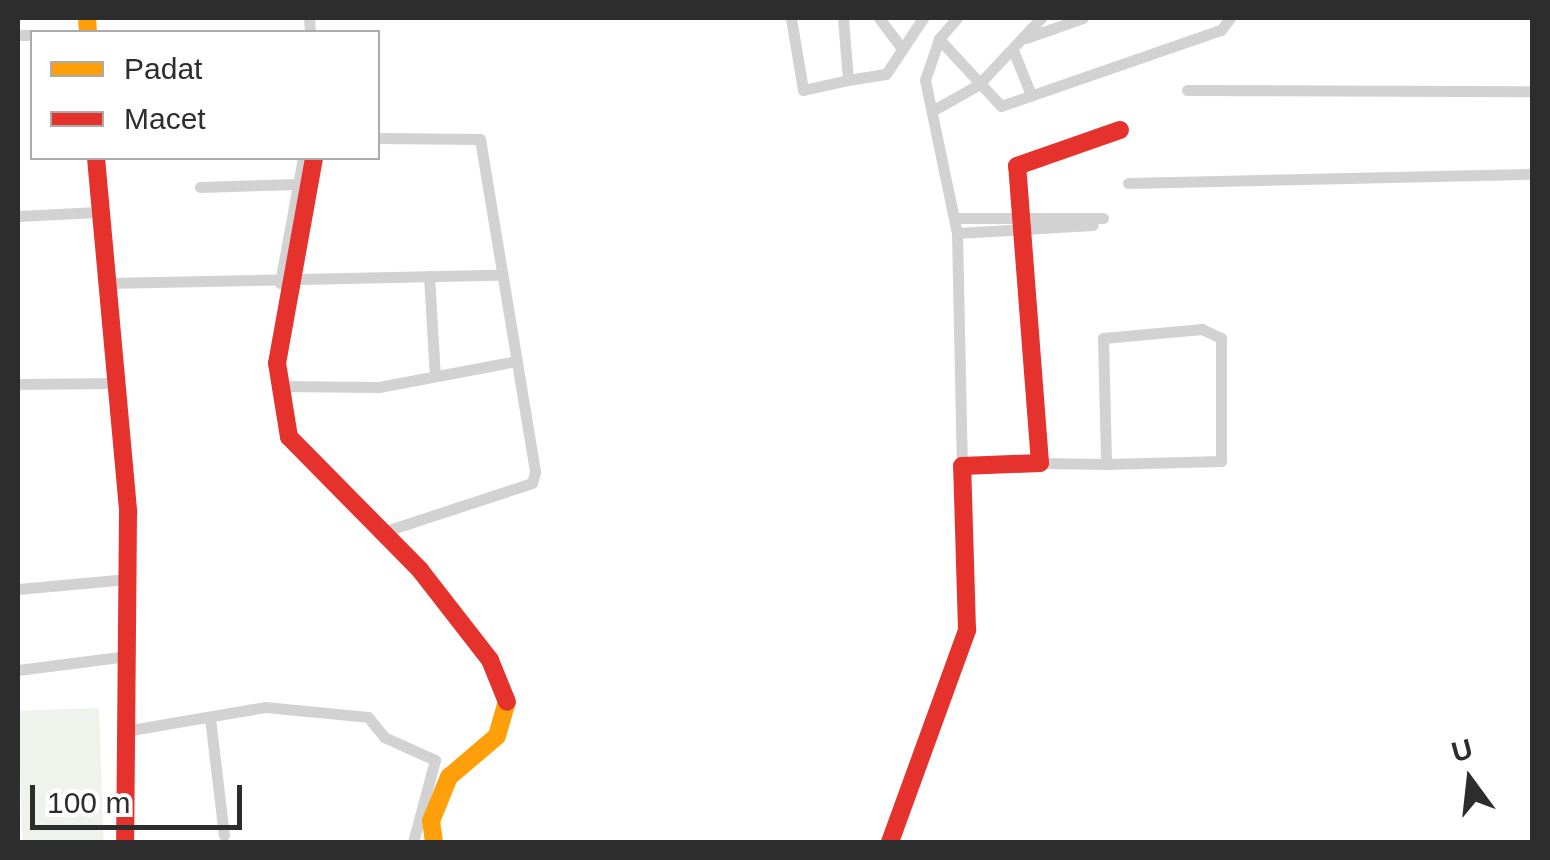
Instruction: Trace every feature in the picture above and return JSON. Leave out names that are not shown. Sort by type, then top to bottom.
[{"type":"street","points":[[790,18],[803,90],[886,74],[899,45],[923,18]]},
{"type":"street","points":[[843,18],[848,80]]},
{"type":"street","points":[[879,18],[899,45]]},
{"type":"street","points":[[890,842],[967,630],[957,233],[925,80],[938,38],[958,18]]},
{"type":"street","points":[[932,112],[981,82],[1041,18]]},
{"type":"street","points":[[1023,39],[1081,18]]},
{"type":"street","points":[[938,38],[981,82],[998,106],[1221,30],[1230,18]]},
{"type":"street","points":[[1013,50],[1031,95]]},
{"type":"street","points":[[1187,90],[1532,91]]},
{"type":"street","points":[[1040,463],[1018,163],[1120,130]]},
{"type":"street","points":[[380,138],[480,139],[496,274],[516,360],[534,480],[386,530]]},
{"type":"street","points":[[96,160],[98,212],[118,284],[118,383],[128,579],[125,842]]},
{"type":"street","points":[[303,160],[286,283],[279,386],[294,445],[386,530],[490,660],[506,696],[506,724],[442,771],[413,842]]},
{"type":"street","points":[[286,283],[314,160]]},
{"type":"street","points":[[1128,183],[1532,174]]},
{"type":"street","points":[[200,187],[298,184]]},
{"type":"street","points":[[18,216],[98,212]]},
{"type":"street","points":[[955,218],[1020,224]]},
{"type":"street","points":[[957,233],[1020,224],[1098,221]]},
{"type":"street","points":[[118,284],[286,283],[496,274]]},
{"type":"street","points":[[429,276],[434,376]]},
{"type":"street","points":[[962,466],[1106,464],[1224,459],[1221,338],[1202,329],[1103,338],[1106,464]]},
{"type":"street","points":[[279,386],[379,387],[516,360]]},
{"type":"street","points":[[18,384],[118,383]]},
{"type":"street","points":[[18,588],[128,579]]},
{"type":"street","points":[[18,670],[126,656]]},
{"type":"street","points":[[125,730],[265,708],[368,717],[379,734],[433,756],[442,771],[432,821],[434,842]]},
{"type":"street","points":[[210,718],[224,836]]},
{"type":"shaded area","points":[[99,708],[104,842],[23,842],[18,711]]},
{"type":"traffic: slow","points":[[87,18],[88,30]]},
{"type":"traffic: slow","points":[[434,842],[431,821],[449,777],[497,736],[507,702]]},
{"type":"traffic: jam","points":[[890,842],[967,630],[962,466],[1040,463],[1017,166],[1120,130]]},
{"type":"traffic: jam","points":[[96,160],[128,513],[125,842]]},
{"type":"traffic: jam","points":[[314,160],[277,363],[289,437],[420,570],[490,660],[507,702]]}]
